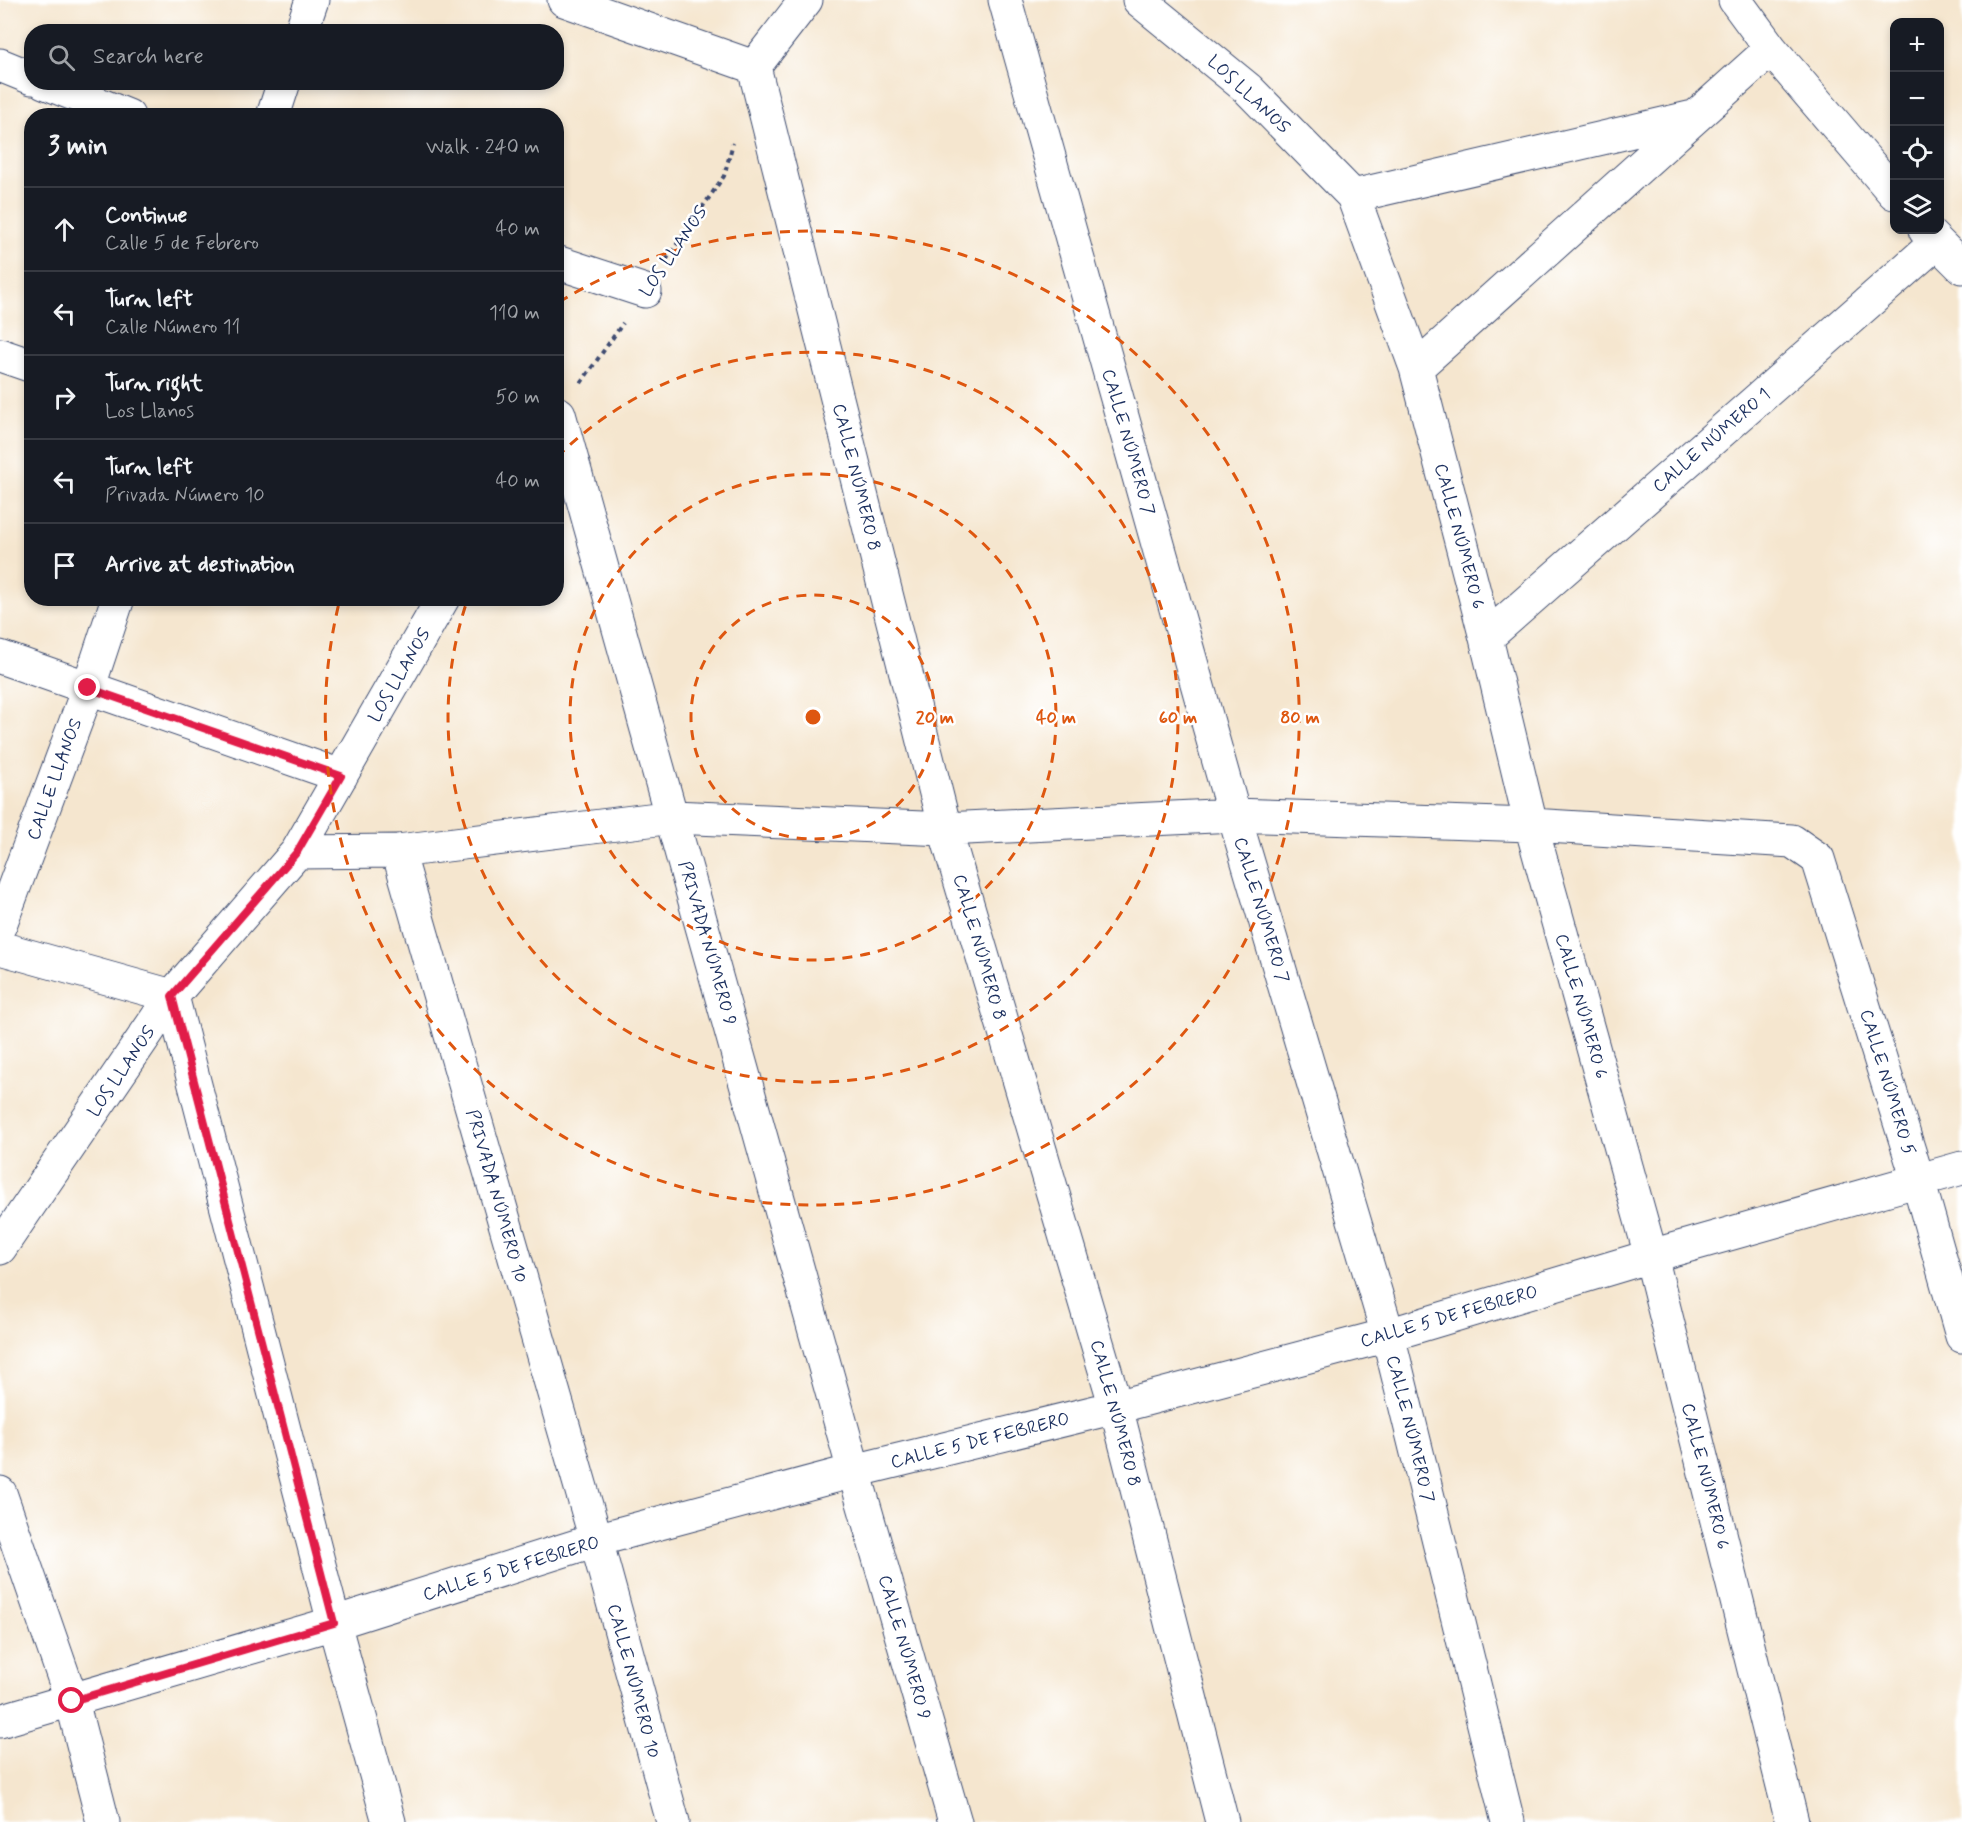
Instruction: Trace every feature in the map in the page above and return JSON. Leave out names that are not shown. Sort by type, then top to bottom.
[{"type":"street","points":[[304,24],[312,0]]},
{"type":"street","points":[[564,0],[754,67],[806,0]]},
{"type":"street","name":"CALLE NÚMERO 7","points":[[1005,0],[1234,815],[1388,1335],[1508,1822]]},
{"type":"street","name":"LOS LLANOS","points":[[1139,0],[1248,89],[1353,196]]},
{"type":"street","points":[[1735,0],[1771,50],[1890,188]]},
{"type":"street","points":[[1416,368],[1771,50]]},
{"type":"street","points":[[0,65],[24,75]]},
{"type":"street","name":"CALLE NÚMERO 8","points":[[754,67],[945,829],[1116,1407],[1222,1822]]},
{"type":"street","points":[[64,90],[108,108]]},
{"type":"street","points":[[276,108],[281,90]]},
{"type":"street","points":[[1353,196],[1697,116]]},
{"type":"street","name":"CALLE NÚMERO 6","points":[[1353,196],[1416,368],[1486,638],[1531,825],[1651,1256],[1792,1822]]},
{"type":"street","points":[[1931,236],[1962,267]]},
{"type":"street","name":"CALLE NÚMERO 1","points":[[1486,638],[1931,236]]},
{"type":"street","points":[[564,265],[645,291]]},
{"type":"street","points":[[0,355],[24,363]]},
{"type":"street","name":"PRIVADA NÚMERO 9","points":[[564,428],[854,1471]]},
{"type":"street","name":"CALLE LLANOS","points":[[0,925],[88,688],[115,606]]},
{"type":"street","name":"LOS LLANOS","points":[[0,1248],[172,996],[297,852],[438,606]]},
{"type":"street","points":[[0,657],[341,776]]},
{"type":"street","points":[[297,852],[398,851],[673,817],[945,829],[1234,815],[1531,825]]},
{"type":"street","name":"CALLE NÚMERO 5","points":[[1531,825],[1792,841],[1818,859],[1918,1180],[1962,1336]]},
{"type":"street","name":"PRIVADA NÚMERO 10","points":[[398,851],[596,1540]]},
{"type":"street","points":[[0,948],[172,996],[334,1623],[389,1822]]},
{"type":"street","name":"CALLE 5 DE FEBRERO","points":[[0,1721],[334,1623],[596,1540],[854,1471],[1116,1407],[1388,1335],[1651,1256],[1962,1168]]},
{"type":"street","name":"CALLE NÚMERO 9","points":[[854,1471],[955,1822]]},
{"type":"street","points":[[0,1493],[72,1701],[103,1822]]},
{"type":"street","name":"CALLE NÚMERO 10","points":[[596,1540],[673,1822]]},
{"type":"path","name":"LOS LLANOS","points":[[564,408],[724,176],[736,132]]},
{"type":"route","points":[[72,1701],[334,1623],[172,996],[297,852],[341,776],[88,688]]}]
